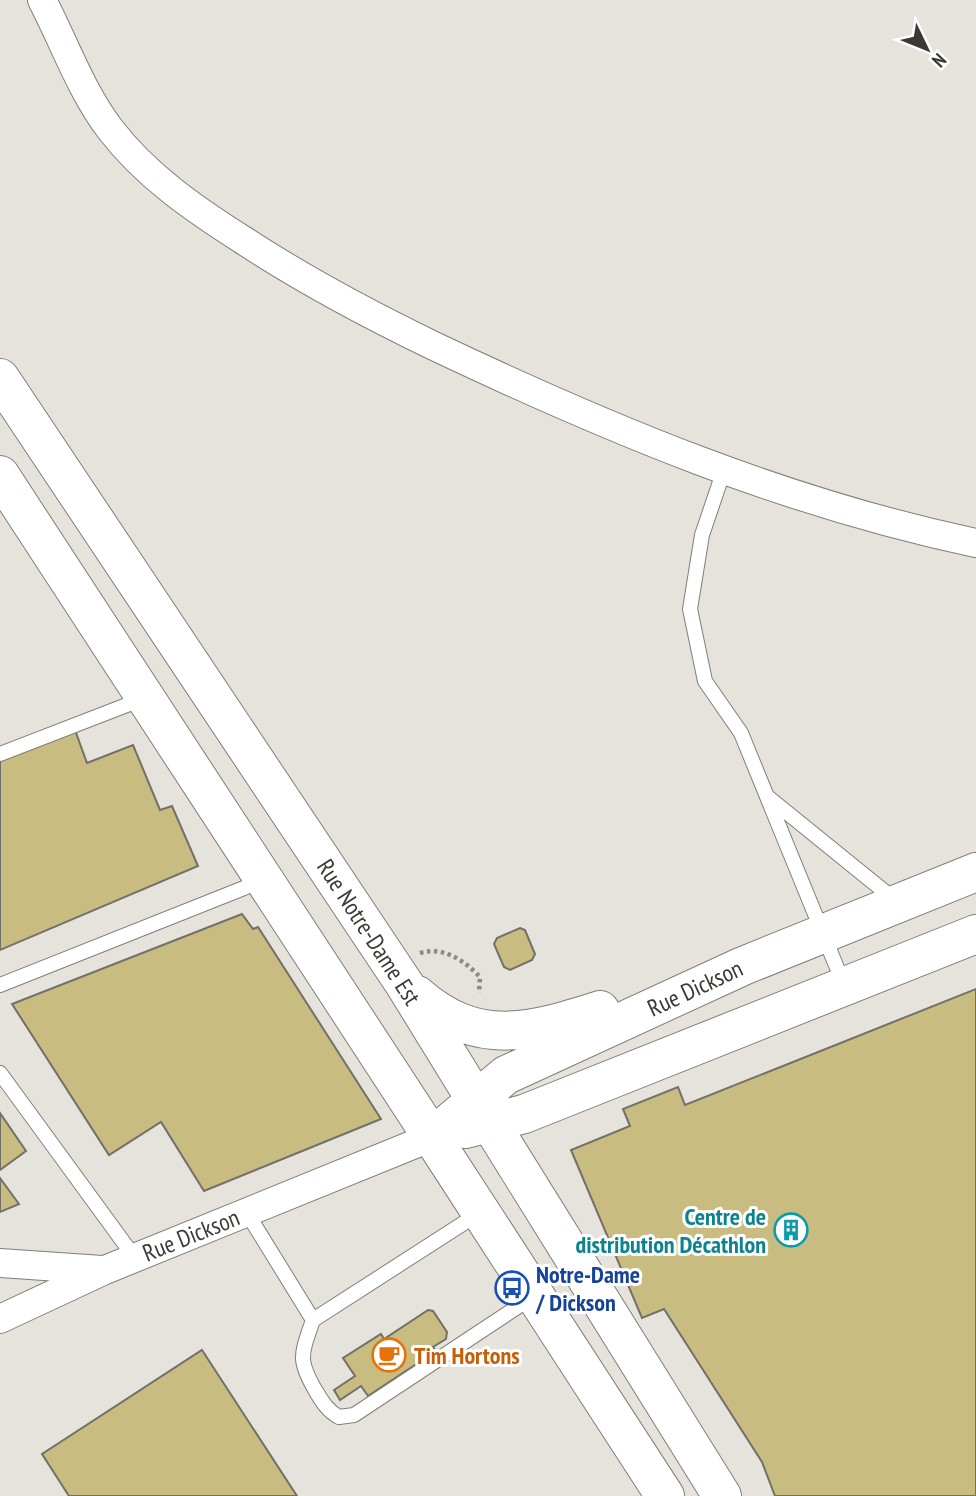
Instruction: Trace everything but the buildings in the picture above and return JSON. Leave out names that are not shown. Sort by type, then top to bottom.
[{"type":"main road","name":"Rue Notre-Dame Est","points":[[0,378],[409,970],[483,1112],[722,1496]]},
{"type":"main road","points":[[0,475],[665,1496]]},
{"type":"main road","name":"Rue Dickson","points":[[483,1112],[506,1075],[743,966],[976,872]]},
{"type":"main road","name":"Rue Dickson","points":[[432,1137],[483,1112],[524,1114],[976,934]]},
{"type":"main road","points":[[409,970],[442,1015],[473,1029],[515,1030],[566,1021],[743,966]]},
{"type":"street","points":[[42,0],[85,88],[110,129],[160,181],[212,220],[302,278],[390,324],[603,423],[767,487],[893,524],[976,543]]},
{"type":"street","name":"Rue Dickson","points":[[0,1319],[105,1270],[432,1137]]},
{"type":"street","name":"Rue Dickson","points":[[0,1263],[105,1270]]},
{"type":"lane","points":[[724,470],[702,536],[691,609],[705,681],[741,733],[845,987]]},
{"type":"lane","points":[[0,754],[146,698]]},
{"type":"lane","points":[[768,797],[899,903]]},
{"type":"lane","points":[[0,985],[244,888],[263,878]]},
{"type":"lane","points":[[0,1073],[135,1258]]},
{"type":"lane","points":[[481,1212],[313,1320],[302,1350],[304,1373],[331,1413],[347,1418],[536,1295]]},
{"type":"lane","points":[[247,1213],[313,1320]]},
{"type":"path","points":[[409,970],[428,950],[443,952],[470,966],[480,977],[478,1004]]},
{"type":"place","name":"Centre de distribution Décathlon","points":[[791,1230]]},
{"type":"place","name":"Notre-Dame / Dickson","points":[[512,1288]]},
{"type":"place","name":"Tim Hortons","points":[[389,1355]]}]
